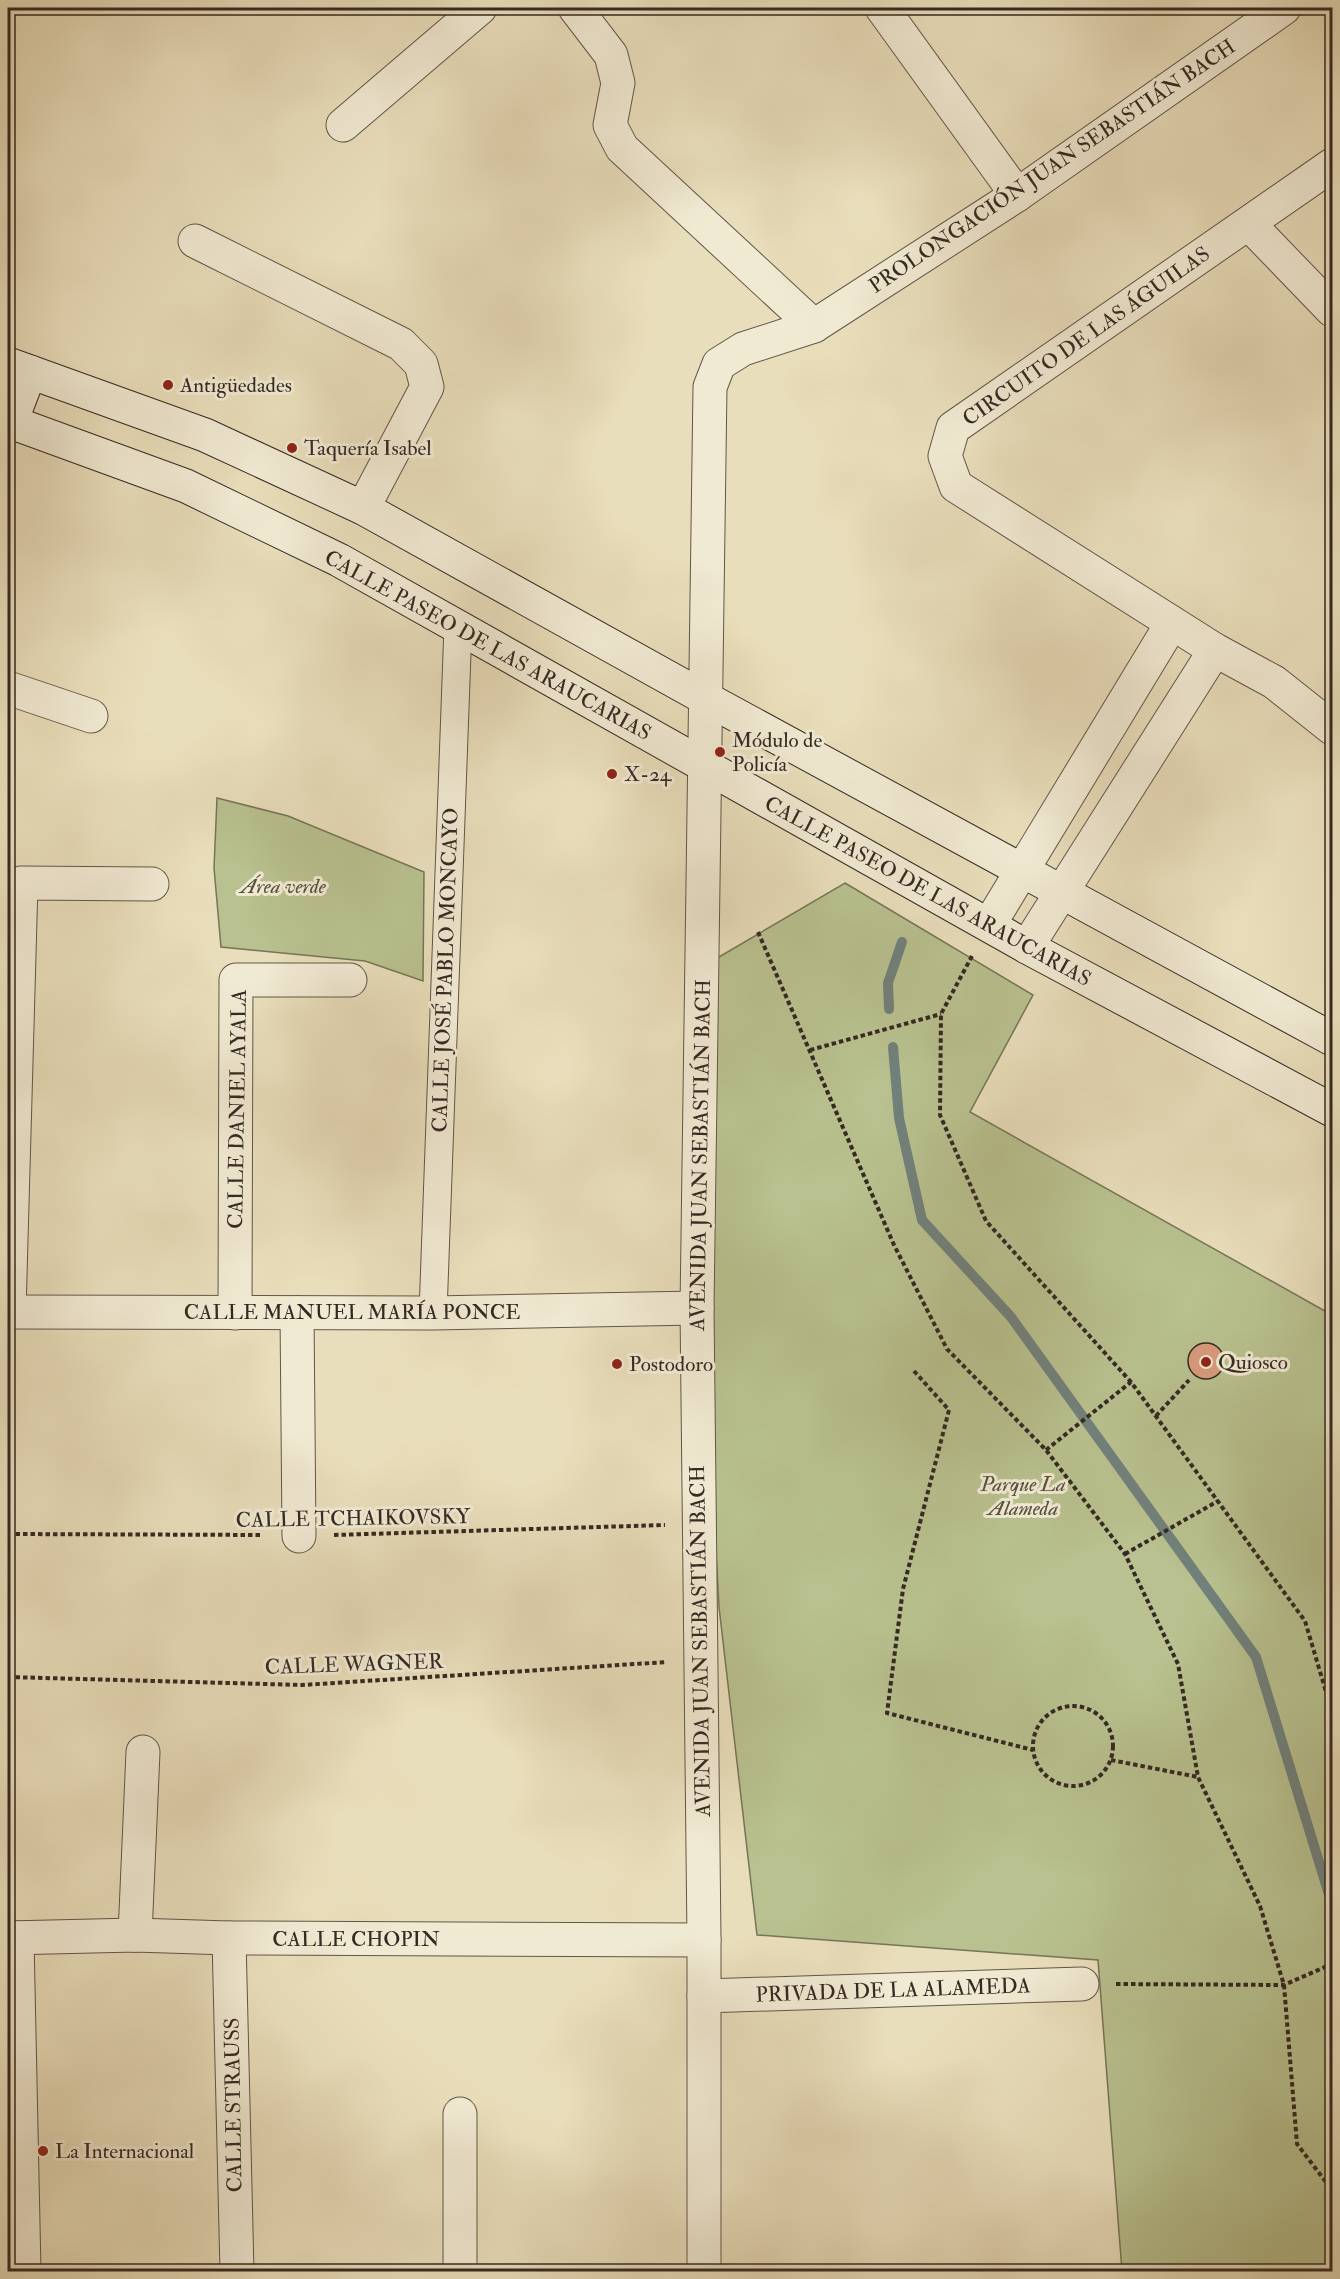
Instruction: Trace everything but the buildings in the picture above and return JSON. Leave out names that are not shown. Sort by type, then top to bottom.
[{"type":"street","points":[[343,125],[480,8]]},
{"type":"street","points":[[575,8],[611,55],[618,83],[610,125],[622,148],[814,326]]},
{"type":"street","points":[[882,8],[1017,195]]},
{"type":"street","name":"PROLONGACIÓN JUAN SEBASTIÁN BACH","points":[[719,364],[743,349],[814,326],[1017,195],[1284,8]]},
{"type":"street","name":"CIRCUITO DE LAS ÁGUILAS","points":[[1332,165],[953,428],[945,456],[956,486],[1215,650],[1274,682],[1332,728]]},
{"type":"street","points":[[1249,224],[1332,310]]},
{"type":"street","points":[[195,241],[401,344],[421,364],[427,387],[363,508]]},
{"type":"street","name":"AVENIDA JUAN SEBASTIÁN BACH","points":[[704,2271],[704,1941],[697,1308],[710,387],[719,364]]},
{"type":"street","points":[[10,421],[19,368],[205,435],[363,508],[705,698],[1332,1039]]},
{"type":"street","name":"CALLE PASEO DE LAS ARAUCARIAS","points":[[10,421],[186,486],[339,560],[1027,947],[1332,1110]]},
{"type":"street","points":[[988,925],[1172,623]]},
{"type":"street","name":"CALLE JOSÉ PABLO MONCAYO","points":[[433,1313],[458,626]]},
{"type":"street","points":[[1027,947],[1215,650]]},
{"type":"street","points":[[8,688],[91,716]]},
{"type":"street","points":[[8,1312],[21,883],[152,884]]},
{"type":"street","name":"CALLE DANIEL AYALA","points":[[235,1313],[236,980],[350,980]]},
{"type":"street","name":"CALLE MANUEL MARÍA PONCE","points":[[8,1312],[433,1313],[697,1308]]},
{"type":"street","points":[[297,1313],[299,1536]]},
{"type":"street","points":[[135,1935],[143,1752]]},
{"type":"street","name":"CALLE CHOPIN","points":[[13,1938],[135,1935],[229,1938],[704,1941]]},
{"type":"street","points":[[13,1938],[24,2271]]},
{"type":"street","name":"CALLE STRAUSS","points":[[229,1938],[237,2271]]},
{"type":"street","name":"PRIVADA DE LA ALAMEDA","points":[[704,1996],[1082,1984]]},
{"type":"street","points":[[460,2114],[460,2271]]},
{"type":"path","points":[[988,925],[941,1014],[940,1114],[986,1221],[1131,1382],[1305,1621],[1332,1712]]},
{"type":"path","points":[[759,932],[894,1245],[947,1349],[1046,1450],[1125,1554],[1178,1664],[1198,1777],[1260,1906],[1284,1985],[1297,2144],[1332,2190]]},
{"type":"path","points":[[810,1050],[941,1014]]},
{"type":"path","points":[[914,1371],[949,1410],[903,1589],[887,1713],[1033,1750]]},
{"type":"path","points":[[1156,1416],[1189,1380]]},
{"type":"path","points":[[1046,1450],[1131,1382]]},
{"type":"path","points":[[1125,1554],[1218,1501]]},
{"type":"path","name":"CALLE TCHAIKOVSKY","points":[[8,1534],[299,1536],[699,1524]]},
{"type":"path","name":"CALLE WAGNER","points":[[8,1677],[302,1685],[701,1660]]},
{"type":"path","points":[[1072,1705],[1085,1707],[1097,1713],[1106,1722],[1112,1734],[1114,1747],[1111,1760],[1094,1780],[1082,1785],[1068,1786],[1055,1782],[1043,1774],[1036,1763],[1033,1736],[1039,1724],[1053,1711],[1072,1705]]},
{"type":"path","points":[[1111,1760],[1198,1777]]},
{"type":"path","points":[[1082,1984],[1284,1985],[1332,1964]]},
{"type":"green space","name":"Área verde","points":[[217,798],[288,816],[424,872],[423,981],[365,961],[221,947],[214,868]]},
{"type":"green space","name":"Parque La Alameda","points":[[845,883],[1033,995],[970,1112],[1332,1315],[1332,2271],[1122,2271],[1098,1960],[757,1935],[719,1607],[702,1300],[707,964]]},
{"type":"waterway","points":[[889,1009],[888,983],[902,942]]},
{"type":"waterway","points":[[893,1047],[899,1118],[922,1220],[1011,1317],[1256,1657],[1331,1901],[1332,1918]]},
{"type":"place","name":"Antigüedades","points":[[168,385]]},
{"type":"place","name":"Taquería Isabel","points":[[292,448]]},
{"type":"place","name":"Módulo de Policía","points":[[720,752]]},
{"type":"place","name":"X-24","points":[[612,774]]},
{"type":"place","name":"Quiosco","points":[[1206,1362]]},
{"type":"place","name":"Postodoro","points":[[617,1364]]},
{"type":"place","name":"La Internacional","points":[[43,2151]]}]
